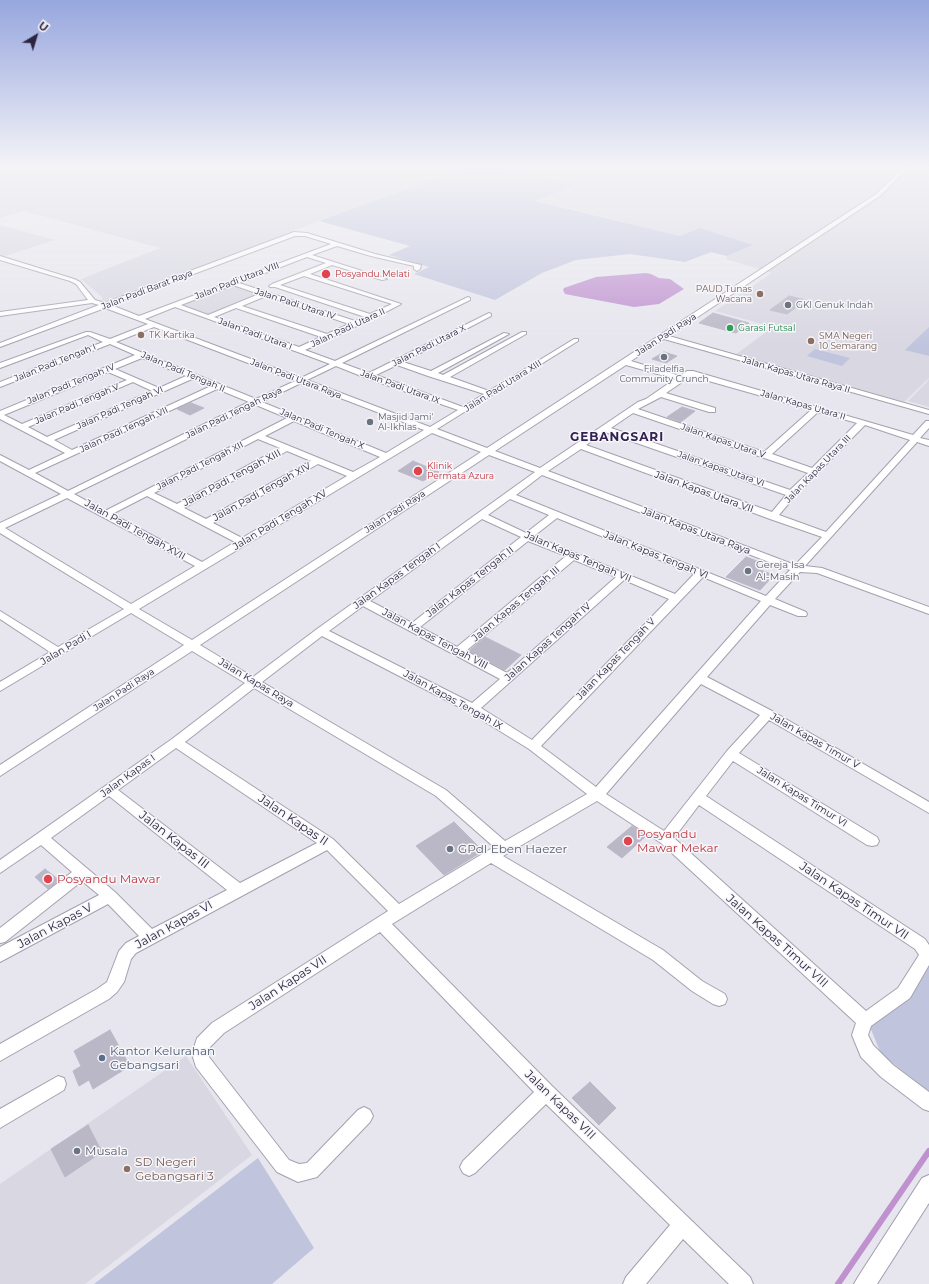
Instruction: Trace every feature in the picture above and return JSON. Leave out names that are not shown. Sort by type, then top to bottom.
[{"type":"street","name":"Jalan Padi Raya","points":[[0,771],[829,228]]},
{"type":"street","name":"Jalan Padi Barat Raya","points":[[0,345],[100,304],[294,234],[305,234],[336,244]]},
{"type":"street","points":[[336,244],[419,266],[417,269]]},
{"type":"street","name":"Jalan Padi Utara VIII","points":[[138,319],[336,244]]},
{"type":"street","points":[[306,255],[384,279]]},
{"type":"street","points":[[0,258],[72,280],[78,283],[100,304]]},
{"type":"street","points":[[257,292],[332,263]]},
{"type":"street","name":"Jalan Padi Utara II","points":[[299,350],[398,305],[396,303],[304,274]]},
{"type":"street","name":"Jalan Padi Utara IV","points":[[233,283],[356,324]]},
{"type":"street","name":"Jalan Padi Utara IV","points":[[274,285],[372,317]]},
{"type":"street","points":[[208,317],[265,294]]},
{"type":"street","name":"Jalan Padi Tengah Raya","points":[[0,528],[468,299]]},
{"type":"street","points":[[0,314],[100,304]]},
{"type":"street","name":"Jalan Padi Utara Raya","points":[[100,304],[487,452]]},
{"type":"street","name":"Jalan Padi Utara I","points":[[175,305],[335,363]]},
{"type":"street","points":[[237,306],[328,337]]},
{"type":"street","name":"Jalan Padi Utara X","points":[[370,376],[489,315]]},
{"type":"street","name":"Jalan Padi Tengah I","points":[[0,385],[153,325]]},
{"type":"street","name":"Jalan Padi Tengah I","points":[[0,366],[88,333],[110,342]]},
{"type":"street","points":[[443,378],[524,333]]},
{"type":"street","points":[[430,374],[506,334]]},
{"type":"street","name":"Jalan Kapas Utara Raya II","points":[[663,337],[929,412]]},
{"type":"street","name":"Jalan Padi Utara XIII","points":[[429,430],[491,394],[576,340]]},
{"type":"street","name":"Jalan Padi Tengah II","points":[[110,342],[257,402]]},
{"type":"street","points":[[470,353],[481,357]]},
{"type":"street","name":"Jalan Padi Tengah IV","points":[[0,415],[142,355]]},
{"type":"street","points":[[397,362],[491,394]]},
{"type":"street","points":[[625,362],[682,379]]},
{"type":"street","name":"Jalan Padi Utara IX","points":[[335,363],[464,410]]},
{"type":"street","points":[[108,369],[160,391]]},
{"type":"street","name":"Jalan Kapas Tengah I","points":[[254,683],[321,631],[541,472],[632,410],[660,394],[690,373]]},
{"type":"street","name":"Jalan Kapas Utara II","points":[[690,373],[863,422],[929,443]]},
{"type":"street","name":"Jalan Padi Tengah VI","points":[[47,440],[192,376]]},
{"type":"street","name":"Jalan Padi Tengah V","points":[[21,427],[132,380]]},
{"type":"street","name":"Jalan Padi Tengah VII","points":[[29,473],[218,386]]},
{"type":"street","points":[[660,394],[712,410]]},
{"type":"street","name":"Jalan Padi Tengah X","points":[[257,402],[386,456]]},
{"type":"street","points":[[766,456],[817,409]]},
{"type":"street","name":"Jalan Kapas Utara V","points":[[632,410],[815,472]]},
{"type":"street","points":[[0,415],[72,453]]},
{"type":"street","name":"Jalan Padi Tengah XII","points":[[106,514],[293,418]]},
{"type":"street","name":"Jalan Kapas Utara III","points":[[773,517],[792,494],[863,422]]},
{"type":"street","name":"Jalan Kapas VII","points":[[364,1116],[311,1171],[298,1173],[283,1166],[202,1061],[200,1054],[206,1038],[218,1028],[398,912],[597,795],[768,600],[828,536],[929,423]]},
{"type":"street","name":"Jalan Kapas Utara VI","points":[[606,429],[792,494]]},
{"type":"street","name":"Jalan Padi Tengah XV","points":[[131,609],[429,430]]},
{"type":"street","points":[[258,436],[354,476]]},
{"type":"street","name":"Jalan Kapas Utara VII","points":[[581,446],[828,536]]},
{"type":"street","name":"Jalan Padi Tengah XIII","points":[[177,508],[287,448]]},
{"type":"street","name":"Jalan Kapas Utara Raya","points":[[487,452],[796,569],[818,570],[929,611]]},
{"type":"street","name":"Jalan Padi Tengah XVII","points":[[0,458],[202,566]]},
{"type":"street","name":"Jalan Padi Tengah XIV","points":[[206,523],[317,461]]},
{"type":"street","points":[[148,493],[242,542]]},
{"type":"street","name":"Jalan Kapas Tengah VI","points":[[509,495],[802,614]]},
{"type":"street","name":"Jalan Kapas Tengah II","points":[[412,628],[556,514]]},
{"type":"street","name":"Jalan Kapas Tengah VII","points":[[481,515],[528,537],[675,598]]},
{"type":"street","name":"Jalan Kapas Raya","points":[[0,528],[254,683],[441,793],[498,852],[658,955],[691,982],[719,999]]},
{"type":"street","name":"Jalan Kapas Tengah III","points":[[458,652],[573,556]]},
{"type":"street","name":"Jalan Kapas Tengah V","points":[[533,746],[700,573]]},
{"type":"street","name":"Jalan Kapas Tengah IV","points":[[473,709],[623,576]]},
{"type":"street","name":"Jalan Kapas Tengah VIII","points":[[362,601],[508,678]]},
{"type":"street","name":"Jalan Padi I","points":[[0,687],[131,609]]},
{"type":"street","points":[[0,614],[58,652]]},
{"type":"street","name":"Jalan Kapas Tengah IX","points":[[321,631],[473,709],[533,746],[597,795]]},
{"type":"street","name":"Jalan Kapas Timur V","points":[[699,678],[768,714],[929,808]]},
{"type":"street","name":"Jalan Kapas I","points":[[0,867],[110,790],[254,683]]},
{"type":"street","points":[[666,840],[731,754],[768,714]]},
{"type":"street","name":"Jalan Kapas II","points":[[176,742],[328,843],[398,912]]},
{"type":"street","name":"Jalan Kapas Timur VI","points":[[731,754],[872,841]]},
{"type":"street","name":"Jalan Kapas III","points":[[110,790],[238,890]]},
{"type":"street","name":"Jalan Kapas Timur VIII","points":[[597,795],[666,840],[865,1021]]},
{"type":"street","name":"Jalan Kapas Timur VII","points":[[699,798],[920,944],[927,955],[904,993],[865,1021]]},
{"type":"street","points":[[42,838],[110,896],[150,937]]},
{"type":"street","name":"Jalan Kapas VI","points":[[0,1053],[103,994],[116,982],[124,956],[131,948],[328,843]]},
{"type":"street","name":"Jalan Kapas V","points":[[0,937],[83,872]]},
{"type":"street","name":"Jalan Kapas V","points":[[0,955],[110,896]]},
{"type":"street","name":"Jalan Kapas VIII","points":[[381,923],[546,1092],[743,1284]]},
{"type":"street","points":[[865,1021],[860,1036],[867,1051],[887,1071],[929,1103]]},
{"type":"street","points":[[0,1119],[58,1084]]},
{"type":"street","points":[[469,1167],[546,1092]]},
{"type":"street","points":[[865,1284],[929,1185]]},
{"type":"street","points":[[633,1284],[683,1224]]},
{"type":"shaded area","points":[[0,228],[11,228],[55,240],[2,257],[0,257]]},
{"type":"shaded area","points":[[86,228],[301,228],[108,303],[102,301],[102,297],[81,279],[160,248]]},
{"type":"shaded area","points":[[344,228],[647,228],[680,236],[700,228],[753,245],[727,256],[711,252],[685,262],[630,254],[576,260],[542,273],[495,300],[414,274],[429,267],[389,255],[410,246]]},
{"type":"shaded area","points":[[647,228],[929,228],[929,378],[904,402],[735,355],[773,327],[715,311],[772,273],[726,259],[727,256],[752,245],[700,228],[680,236]]},
{"type":"shaded area","points":[[646,273],[659,278],[670,279],[684,289],[659,304],[634,307],[565,294],[563,290],[564,288],[596,277]]},
{"type":"shaded area","points":[[233,284],[263,294],[209,317],[177,305]]},
{"type":"shaded area","points":[[929,327],[929,356],[905,350]]},
{"type":"shaded area","points":[[815,349],[850,358],[842,366],[807,356]]},
{"type":"shaded area","points":[[929,379],[929,407],[908,401],[925,384]]},
{"type":"shaded area","points":[[929,964],[929,1092],[881,1054],[870,1027]]},
{"type":"shaded area","name":"SD Negeri Gebangsari 3","points":[[186,1056],[252,1155],[85,1284],[0,1284],[0,1184]]},
{"type":"shaded area","points":[[258,1158],[314,1248],[272,1284],[94,1284]]},
{"type":"building","name":"GKI Genuk Indah","points":[[789,296],[806,300],[787,314],[770,310]]},
{"type":"building","name":"Garasi Futsal","points":[[713,313],[749,323],[736,333],[699,323]]},
{"type":"building","name":"Filadelfia Community Crunch","points":[[664,352],[677,356],[666,363],[652,359]]},
{"type":"building","points":[[191,403],[204,408],[190,415],[177,409]]},
{"type":"building","points":[[682,407],[695,411],[681,422],[667,417]]},
{"type":"building","name":"Klinik Permata Azura","points":[[413,461],[439,472],[423,481],[398,471]]},
{"type":"building","name":"Gereja Isa Al-Masih","points":[[746,557],[760,562],[755,568],[774,575],[760,590],[726,577]]},
{"type":"building","points":[[485,637],[521,655],[505,670],[469,651]]},
{"type":"building","name":"GPdI Eben Haezer","points":[[454,822],[483,851],[444,875],[416,846]]},
{"type":"building","name":"Posyandu Mawar Mekar","points":[[632,826],[647,835],[622,858],[607,847]]},
{"type":"building","name":"Posyandu Mawar","points":[[45,869],[59,880],[48,889],[35,877]]},
{"type":"building","name":"Kantor Kelurahan Gebangsari","points":[[110,1030],[130,1066],[93,1089],[89,1080],[79,1086],[73,1071],[81,1066],[74,1051]]},
{"type":"building","points":[[590,1082],[616,1108],[599,1125],[572,1098]]},
{"type":"building","name":"Musala","points":[[88,1125],[102,1152],[65,1177],[51,1149]]},
{"type":"waterway","points":[[838,1284],[929,1151]]},
{"type":"place","name":"Posyandu Melati","points":[[326,274]]},
{"type":"place","name":"PAUD Tunas Wacana","points":[[760,294]]},
{"type":"place","name":"GKI Genuk Indah","points":[[788,305]]},
{"type":"place","name":"Garasi Futsal","points":[[730,328]]},
{"type":"place","name":"TK Kartika","points":[[141,335]]},
{"type":"place","name":"SMA Negeri 10 Semarang","points":[[811,341]]},
{"type":"place","name":"Filadelfia Community Crunch","points":[[664,357]]},
{"type":"place","name":"Masjid Jami' Al-Ikhlas","points":[[370,422]]},
{"type":"place","name":"Klinik Permata Azura","points":[[418,471]]},
{"type":"place","name":"Gereja Isa Al-Masih","points":[[748,571]]},
{"type":"place","name":"Posyandu Mawar Mekar","points":[[628,841]]},
{"type":"place","name":"GPdI Eben Haezer","points":[[450,849]]},
{"type":"place","name":"Posyandu Mawar","points":[[48,879]]},
{"type":"place","name":"Kantor Kelurahan Gebangsari","points":[[102,1058]]},
{"type":"place","name":"Musala","points":[[77,1151]]},
{"type":"place","name":"SD Negeri Gebangsari 3","points":[[127,1169]]},
{"type":"district","name":"GEBANGSARI","points":[[617,437]]}]
